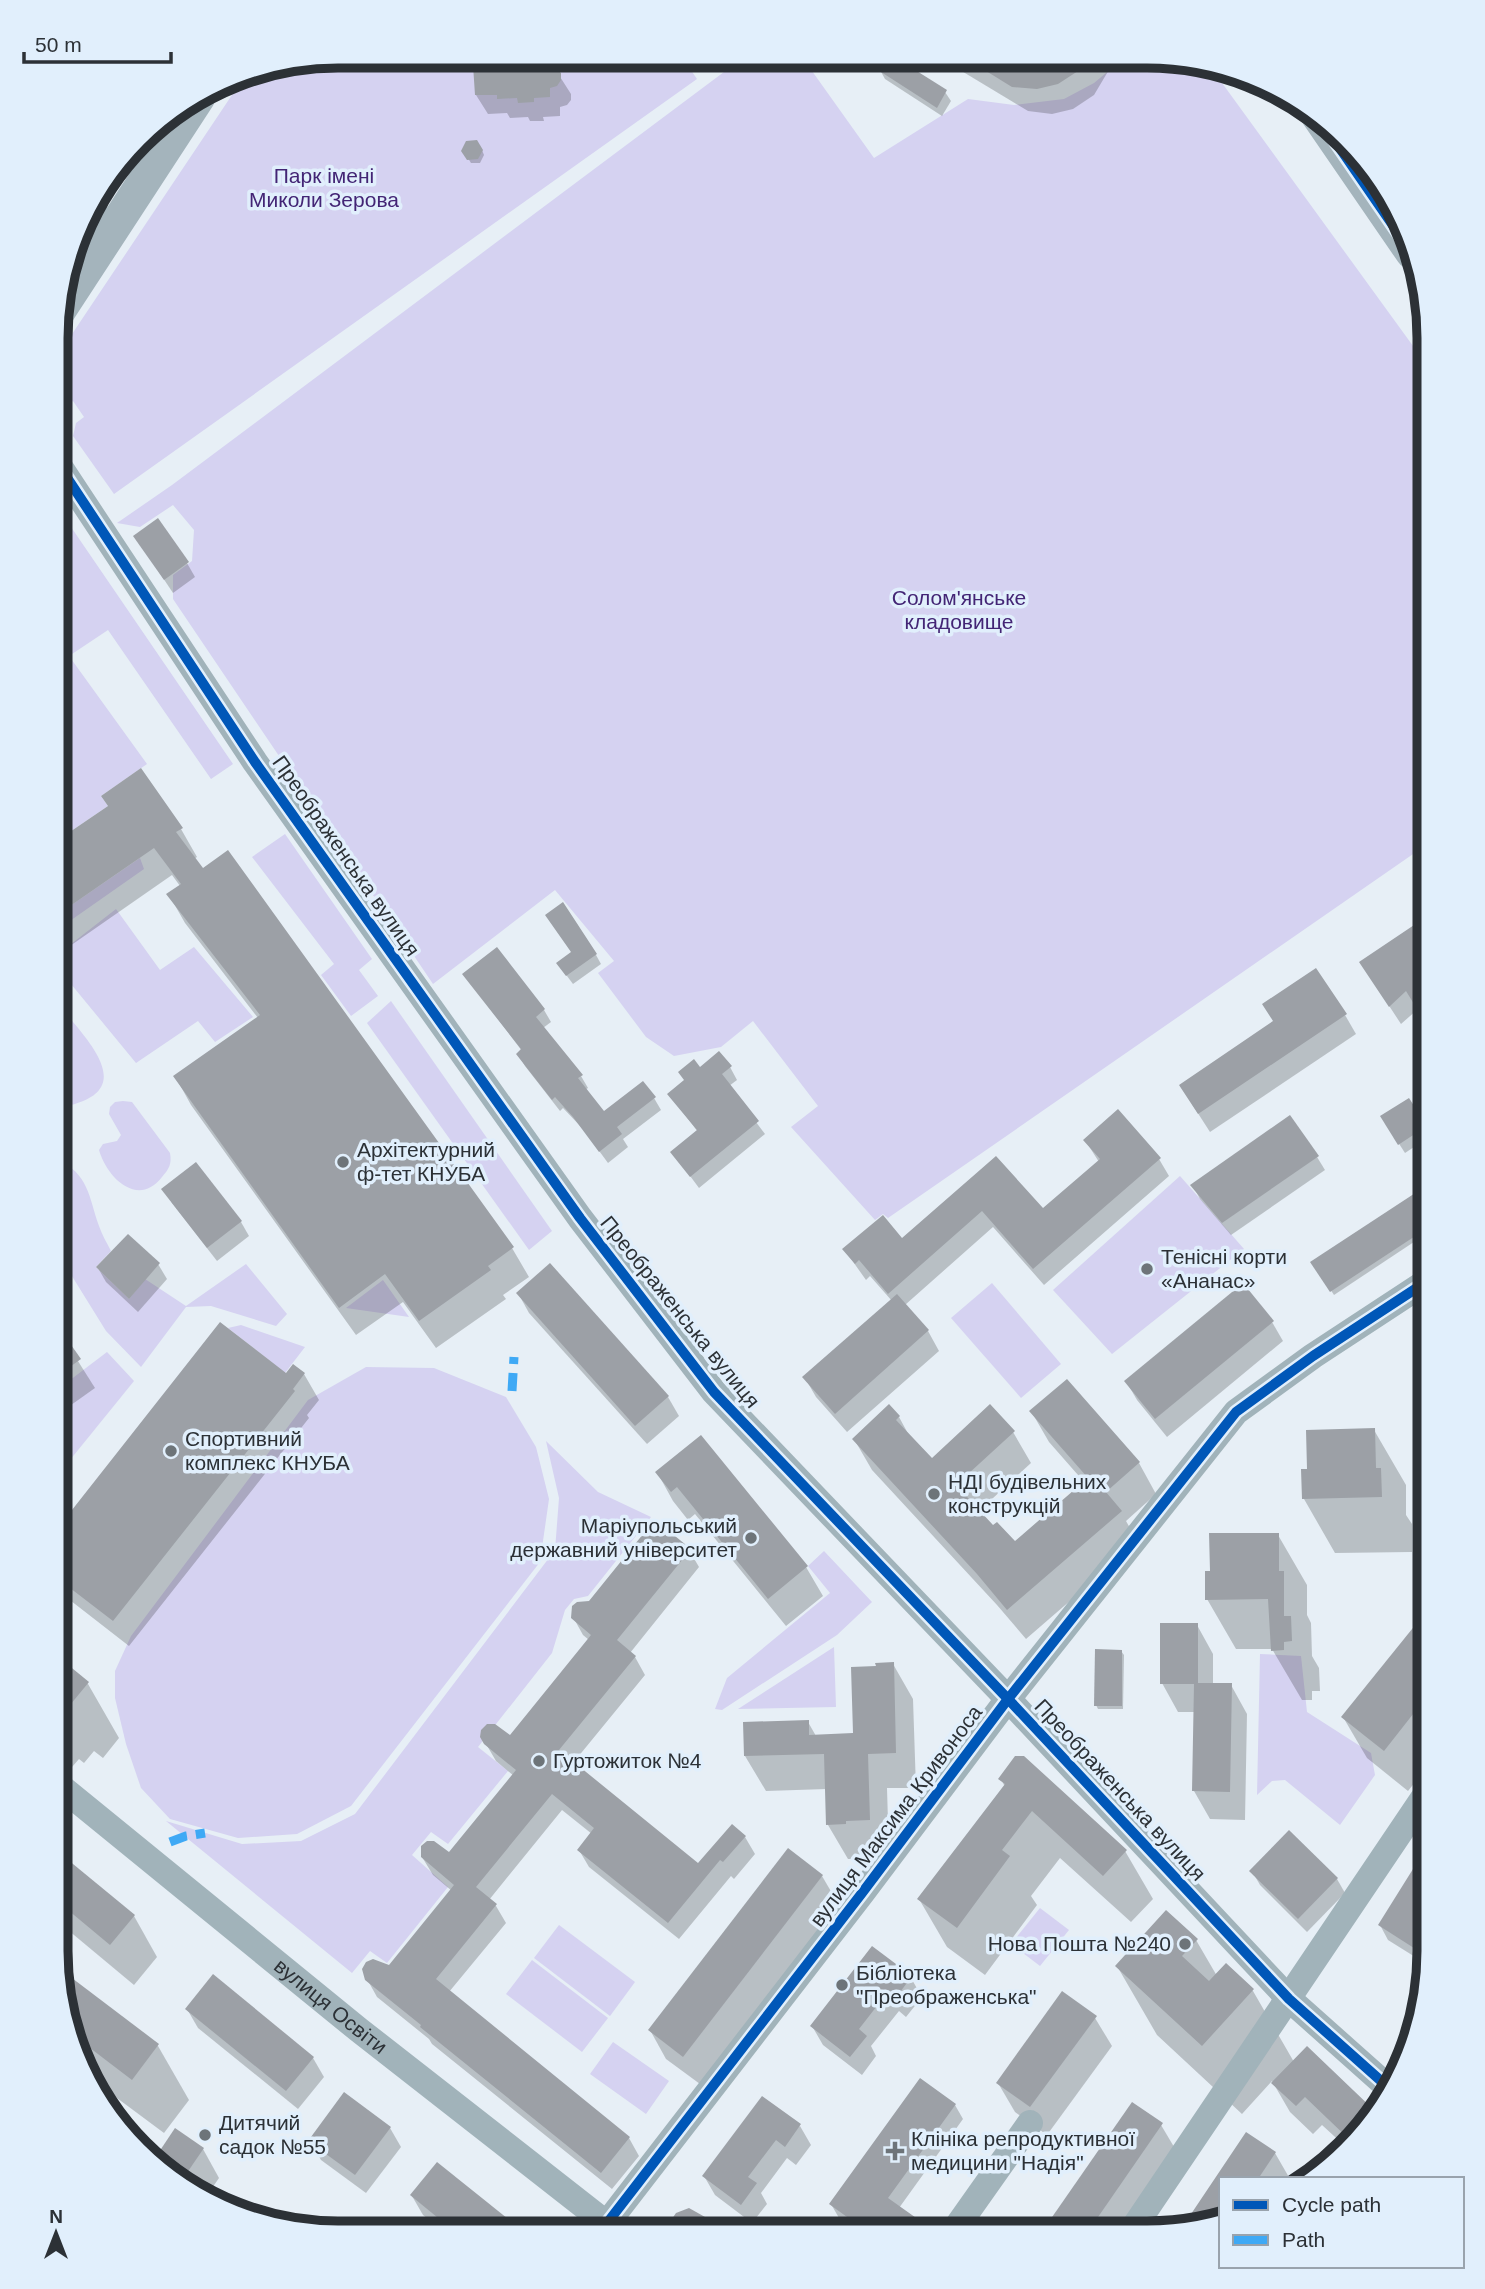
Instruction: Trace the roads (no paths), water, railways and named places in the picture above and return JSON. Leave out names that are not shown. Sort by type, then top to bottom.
[{"type":"main road","points":[[72,291],[189,113]]},
{"type":"main road","points":[[1342,152],[1390,221]]},
{"type":"street","name":"Преображенська вулиця","points":[[68,479],[255,762],[580,1218],[714,1392],[1009,1699],[1289,1999],[1383,2082]]},
{"type":"street","name":"вулиця Максима Кривоноса","points":[[609,2221],[1009,1699],[1236,1412],[1313,1356],[1417,1293]]},
{"type":"street","name":"вулиця Освіти","points":[[68,1793],[595,2221]]},
{"type":"street","points":[[1138,2221],[1417,1807]]},
{"type":"street","points":[[961,2221],[1030,2123]]},
{"type":"place","name":"Архітектурний ф-тет КНУБА","points":[[343,1162]]},
{"type":"place","name":"Тенісні корти «Ананас»","points":[[1147,1269]]},
{"type":"place","name":"Спортивний комплекс КНУБА","points":[[171,1451]]},
{"type":"place","name":"НДІ будівельних конструкцій","points":[[934,1494]]},
{"type":"place","name":"Маріупольський державний університет","points":[[751,1538]]},
{"type":"place","name":"Гуртожиток №4","points":[[539,1761]]},
{"type":"place","name":"Нова Пошта №240","points":[[1185,1944]]},
{"type":"place","name":"Бібліотека \"Преображенська\"","points":[[842,1985]]},
{"type":"place","name":"Дитячий садок №55","points":[[205,2135]]},
{"type":"place","name":"Клініка репродуктивної медицини \"Надія\"","points":[[895,2151]]},
{"type":"park label","name":"Парк імені Миколи Зерова","points":[[324,188]]},
{"type":"park label","name":"Солом'янське кладовище","points":[[959,610]]}]
